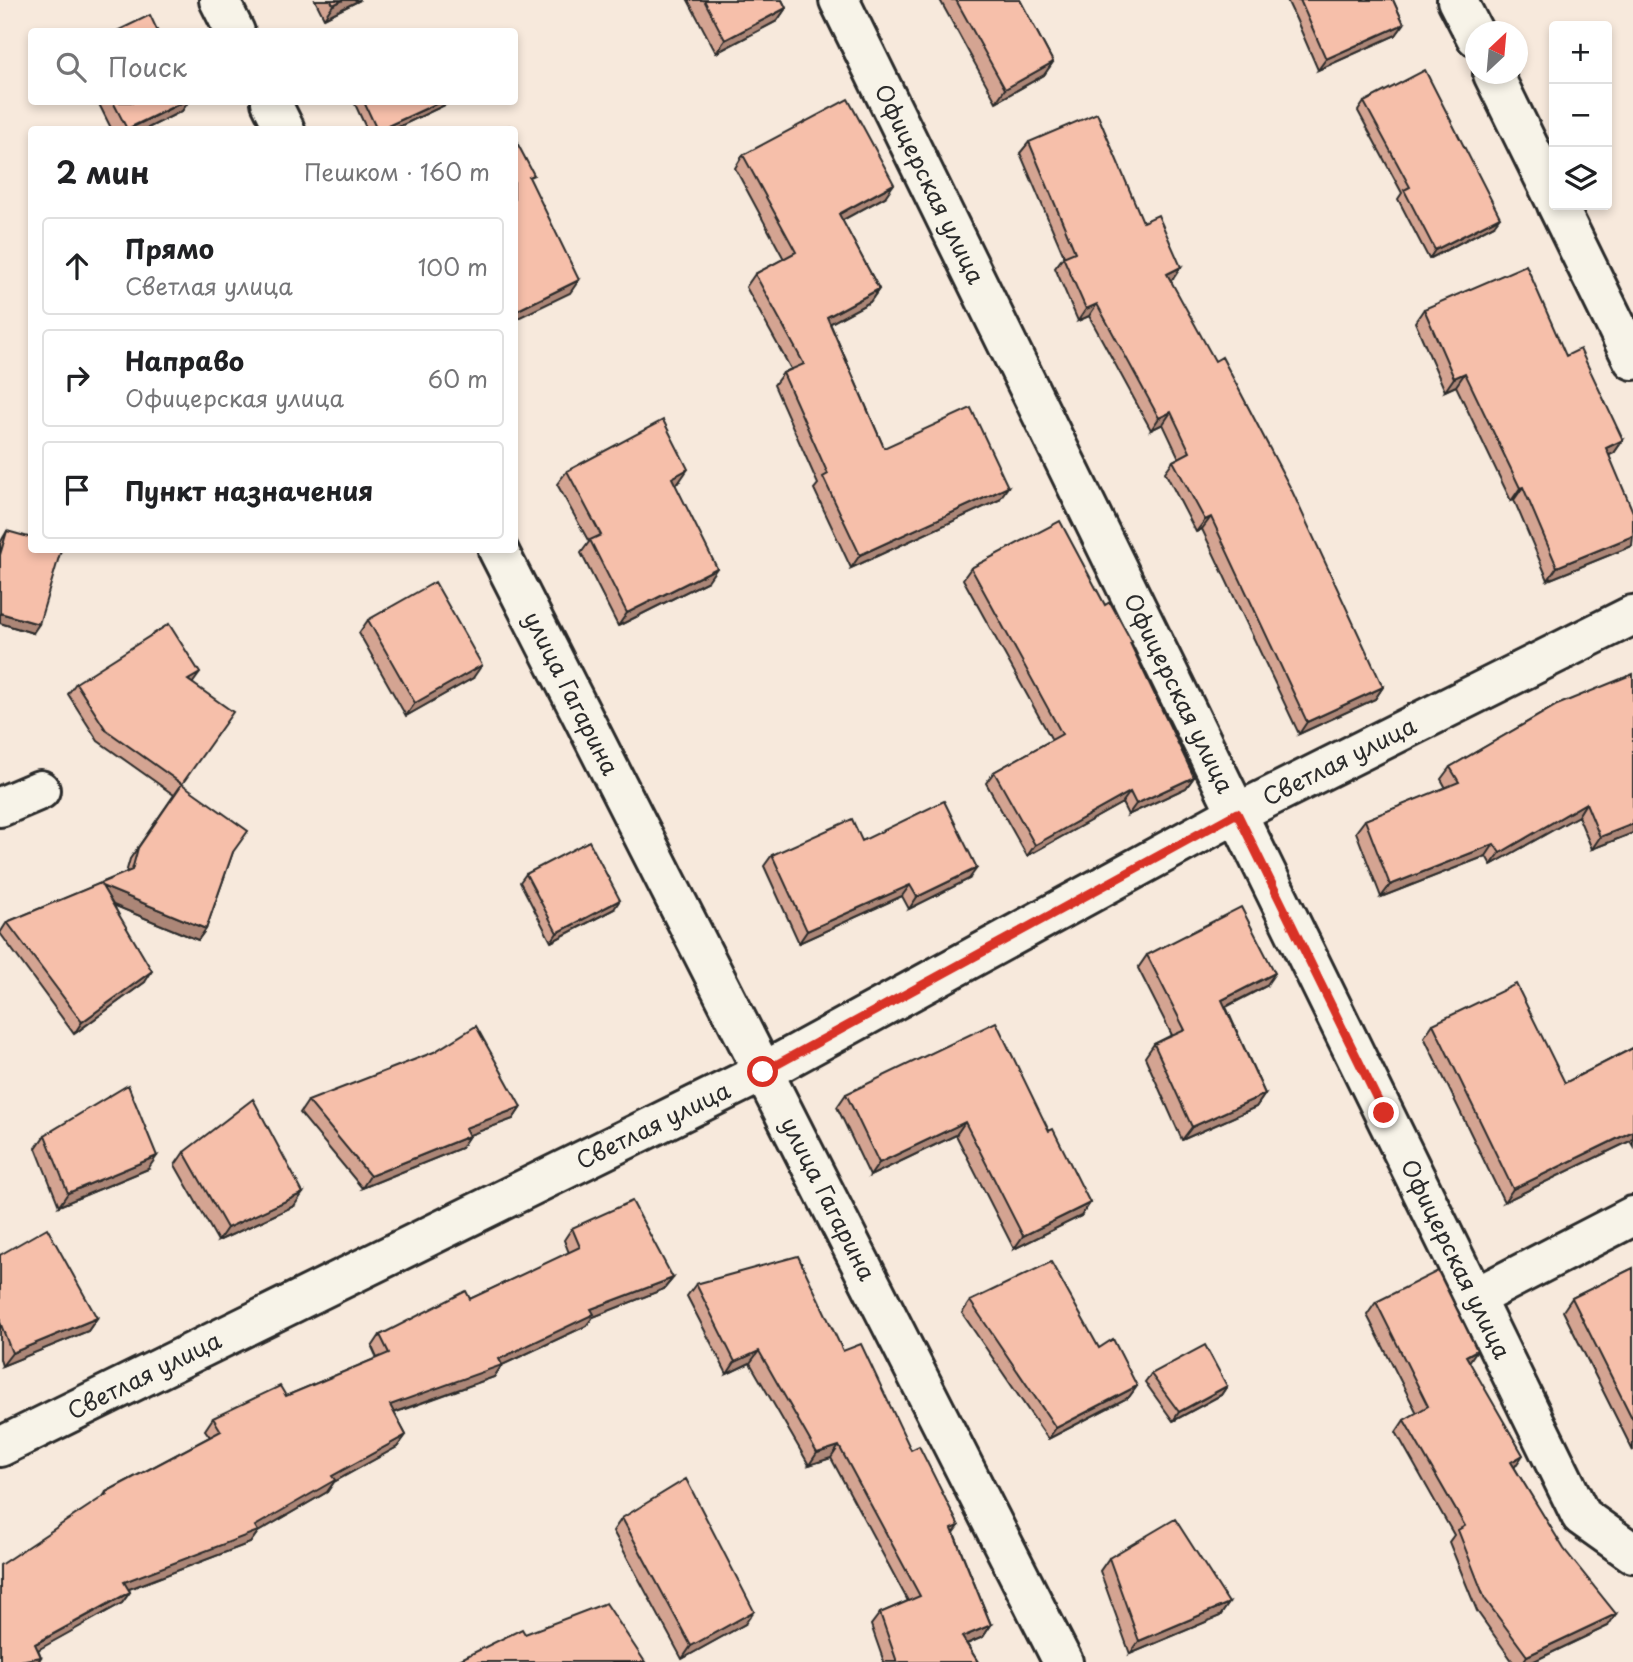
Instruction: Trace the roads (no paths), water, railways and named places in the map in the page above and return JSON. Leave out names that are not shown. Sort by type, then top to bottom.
[{"type":"street","points":[[219,0],[233,28]]},
{"type":"street","name":"Офицерская улица","points":[[839,0],[1581,1516],[1633,1553]]},
{"type":"street","points":[[1457,0],[1467,21]]},
{"type":"street","points":[[1498,84],[1549,188]]},
{"type":"street","points":[[272,105],[283,126]]},
{"type":"street","points":[[1559,210],[1633,360]]},
{"type":"street","name":"улица Гагарина","points":[[500,553],[1063,1662]]},
{"type":"street","name":"Светлая улица","points":[[0,1447],[763,1072],[1237,813],[1633,615]]},
{"type":"street","points":[[0,807],[40,790]]},
{"type":"street","points":[[1474,1298],[1633,1216]]}]
